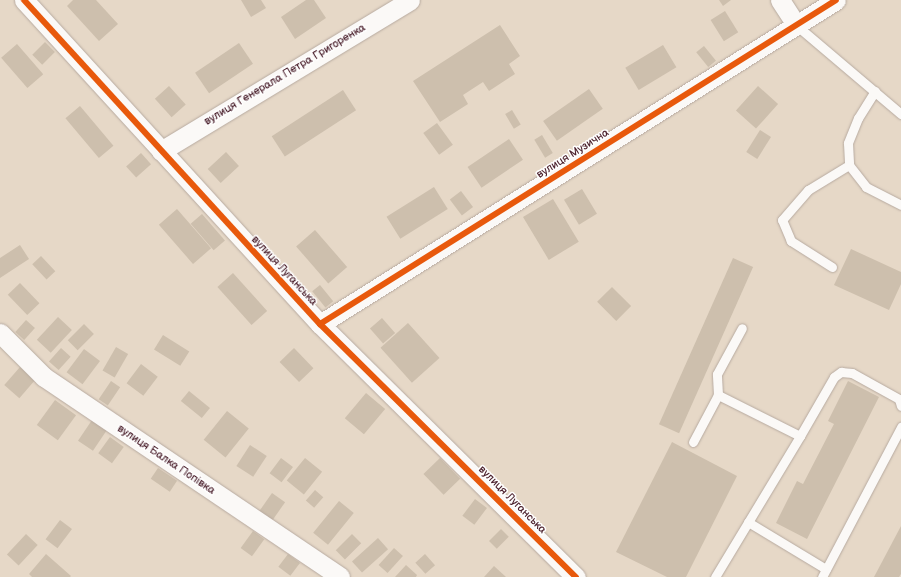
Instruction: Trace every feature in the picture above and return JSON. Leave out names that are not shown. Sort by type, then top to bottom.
[{"type":"street","name":"вулиця Луганська","points":[[24,0],[320,324],[576,577]]},
{"type":"street","name":"вулиця Генерала Петра Григоренка","points":[[161,151],[410,0]]},
{"type":"street","points":[[780,0],[796,25]]},
{"type":"street","name":"вулиця Музична","points":[[320,324],[836,0]]},
{"type":"street","name":"вулиця Балка Попівка","points":[[0,333],[44,377],[340,577]]},
{"type":"lane","points":[[796,25],[901,114]]},
{"type":"lane","points":[[875,91],[858,118],[848,143],[849,165],[866,187],[901,205]]},
{"type":"lane","points":[[832,267],[790,241],[782,220],[808,190],[849,165]]},
{"type":"lane","points":[[693,442],[718,395],[717,374],[742,328]]},
{"type":"lane","points":[[715,577],[834,377],[841,372],[852,373],[899,399],[901,406]]},
{"type":"lane","points":[[718,395],[800,436]]},
{"type":"lane","points":[[748,522],[824,573],[901,427]]},
{"type":"building","points":[[73,0],[96,0],[118,24],[99,41],[67,6]]},
{"type":"building","points":[[241,0],[261,0],[266,8],[251,17]]},
{"type":"building","points":[[306,0],[314,0],[326,18],[295,39],[281,17]]},
{"type":"building","points":[[719,0],[731,0],[723,6]]},
{"type":"building","points":[[725,11],[738,32],[724,41],[711,20]]},
{"type":"building","points":[[500,25],[520,56],[509,64],[515,74],[489,91],[483,82],[463,95],[468,104],[440,122],[413,81]]},
{"type":"building","points":[[45,42],[55,52],[42,65],[32,55]]},
{"type":"building","points":[[239,43],[253,64],[209,93],[195,73]]},
{"type":"building","points":[[17,44],[43,74],[27,88],[1,58]]},
{"type":"building","points":[[663,45],[676,67],[639,90],[625,68]]},
{"type":"building","points":[[704,46],[716,61],[708,67],[696,52]]},
{"type":"building","points":[[169,86],[186,105],[172,117],[155,99]]},
{"type":"building","points":[[758,86],[778,104],[756,129],[736,111]]},
{"type":"building","points":[[589,89],[603,109],[557,141],[543,121]]},
{"type":"building","points":[[343,90],[356,110],[285,156],[272,136]]},
{"type":"building","points":[[80,106],[113,146],[99,158],[65,118]]},
{"type":"building","points":[[512,110],[521,125],[514,129],[505,114]]},
{"type":"building","points":[[437,123],[453,145],[439,155],[423,133]]},
{"type":"building","points":[[760,130],[771,137],[757,159],[746,152]]},
{"type":"building","points":[[542,135],[553,153],[545,158],[534,140]]},
{"type":"building","points":[[509,139],[523,160],[482,188],[468,167]]},
{"type":"building","points":[[226,152],[239,166],[221,183],[208,169]]},
{"type":"building","points":[[141,153],[151,164],[136,178],[126,166]]},
{"type":"building","points":[[434,187],[448,209],[400,239],[387,217]]},
{"type":"building","points":[[582,189],[597,214],[579,225],[564,200]]},
{"type":"building","points":[[461,191],[473,207],[462,215],[450,199]]},
{"type":"building","points":[[553,199],[579,242],[549,260],[523,217]]},
{"type":"building","points":[[177,209],[211,248],[193,264],[159,225]]},
{"type":"building","points":[[202,214],[225,240],[214,250],[191,224]]},
{"type":"building","points":[[315,230],[347,267],[328,283],[296,246]]},
{"type":"building","points":[[20,245],[29,259],[0,278],[0,258]]},
{"type":"building","points":[[851,249],[901,272],[901,284],[889,310],[834,285]]},
{"type":"building","points":[[41,256],[55,271],[47,280],[32,264]]},
{"type":"building","points":[[733,258],[753,267],[679,433],[659,424]]},
{"type":"building","points":[[233,273],[267,311],[252,325],[217,287]]},
{"type":"building","points":[[20,283],[39,303],[27,315],[8,295]]},
{"type":"building","points":[[320,285],[333,301],[325,308],[312,291]]},
{"type":"building","points":[[612,287],[631,306],[616,321],[597,302]]},
{"type":"building","points":[[58,317],[72,330],[51,353],[37,340]]},
{"type":"building","points":[[382,318],[395,333],[383,344],[370,328]]},
{"type":"building","points":[[26,320],[35,328],[24,340],[15,332]]},
{"type":"building","points":[[408,323],[439,358],[412,383],[381,348]]},
{"type":"building","points":[[84,324],[94,334],[78,350],[68,340]]},
{"type":"building","points":[[163,335],[189,351],[180,366],[154,349]]},
{"type":"building","points":[[116,347],[128,354],[115,377],[103,370]]},
{"type":"building","points":[[61,348],[71,357],[59,370],[49,361]]},
{"type":"building","points":[[294,348],[313,368],[299,382],[280,362]]},
{"type":"building","points":[[84,349],[100,361],[83,384],[67,372]]},
{"type":"building","points":[[141,364],[158,377],[143,396],[127,383]]},
{"type":"building","points":[[20,367],[35,380],[19,398],[4,385]]},
{"type":"building","points":[[111,381],[120,387],[108,405],[99,399]]},
{"type":"building","points":[[848,381],[879,397],[807,539],[776,523],[797,481],[803,484],[834,424],[828,421]]},
{"type":"building","points":[[189,391],[210,408],[202,418],[181,401]]},
{"type":"building","points":[[366,393],[385,409],[364,434],[345,418]]},
{"type":"building","points":[[55,400],[76,415],[58,440],[37,425]]},
{"type":"building","points":[[227,411],[249,429],[225,457],[204,440]]},
{"type":"building","points":[[92,420],[107,430],[93,451],[78,441]]},
{"type":"building","points":[[110,437],[124,447],[112,463],[98,453]]},
{"type":"building","points":[[672,442],[737,476],[686,577],[667,577],[616,552]]},
{"type":"building","points":[[250,445],[267,456],[253,477],[236,466]]},
{"type":"building","points":[[281,458],[293,467],[282,482],[270,473]]},
{"type":"building","points":[[305,458],[322,472],[304,494],[287,481]]},
{"type":"building","points":[[440,458],[460,479],[444,495],[423,474]]},
{"type":"building","points":[[158,468],[177,481],[170,492],[151,479]]},
{"type":"building","points":[[315,490],[323,497],[314,508],[306,501]]},
{"type":"building","points":[[272,493],[285,502],[272,520],[259,511]]},
{"type":"building","points":[[475,499],[487,508],[474,525],[462,516]]},
{"type":"building","points":[[339,501],[354,513],[328,545],[313,533]]},
{"type":"building","points":[[60,520],[72,529],[58,548],[46,539]]},
{"type":"building","points":[[901,526],[901,574],[899,577],[874,577]]},
{"type":"building","points":[[501,529],[509,537],[497,549],[489,541]]},
{"type":"building","points":[[253,531],[264,539],[252,556],[241,548]]},
{"type":"building","points":[[26,534],[38,545],[19,565],[7,554]]},
{"type":"building","points":[[352,534],[361,543],[345,559],[336,550]]},
{"type":"building","points":[[378,538],[388,549],[362,573],[352,561]]},
{"type":"building","points":[[394,548],[403,556],[388,573],[379,565]]},
{"type":"building","points":[[46,554],[71,576],[32,577],[29,574]]},
{"type":"building","points":[[288,554],[300,563],[290,576],[278,567]]},
{"type":"building","points":[[425,554],[435,565],[425,574],[415,563]]},
{"type":"building","points":[[406,565],[417,575],[416,577],[395,577]]},
{"type":"building","points":[[494,566],[506,577],[484,577]]},
{"type":"cycle path","points":[[24,0],[320,324],[576,577]]},
{"type":"cycle path","points":[[320,324],[836,0]]}]
